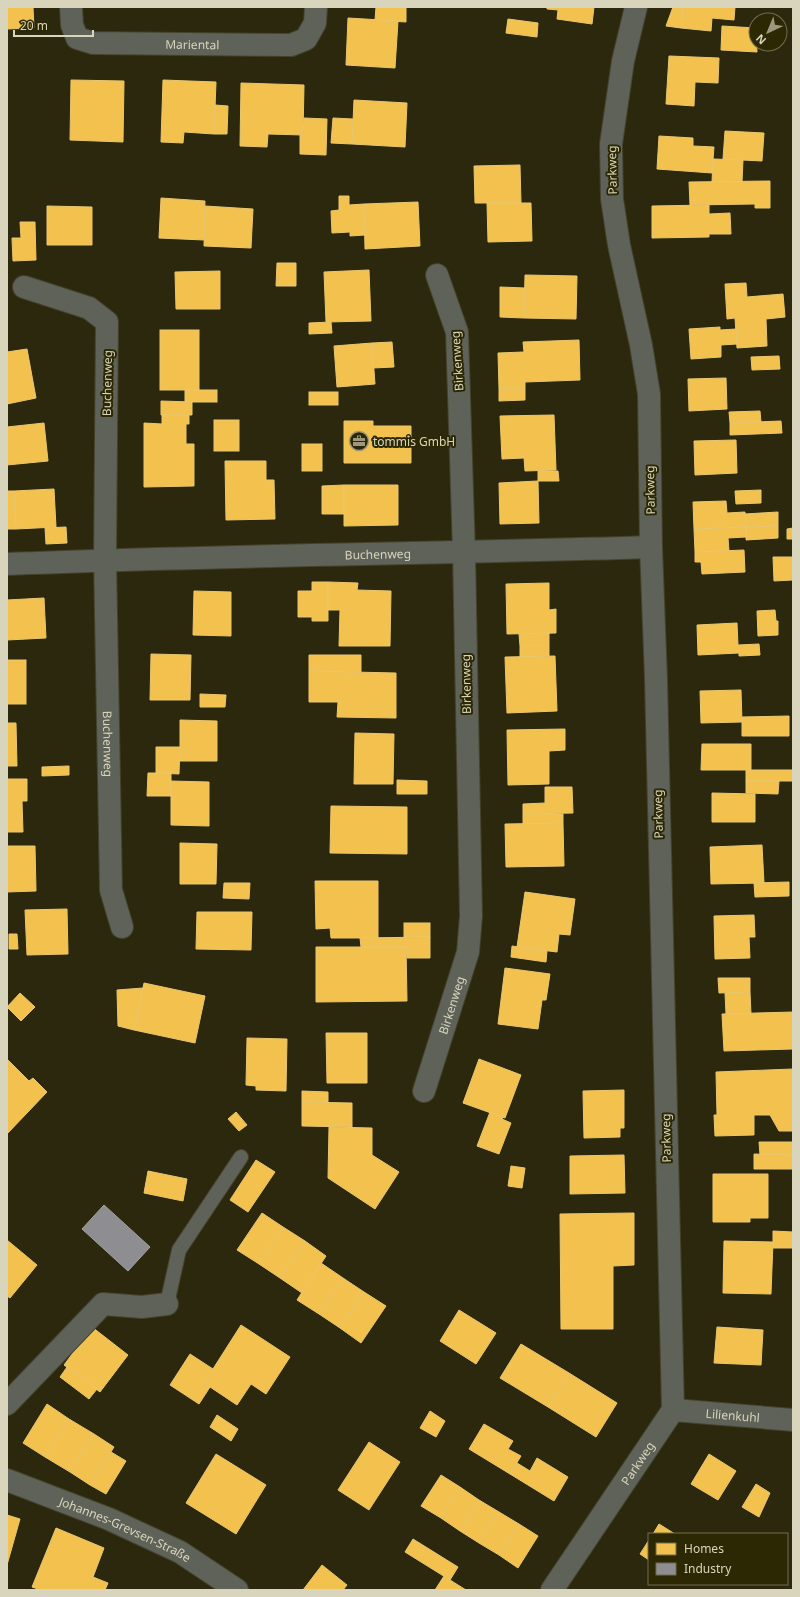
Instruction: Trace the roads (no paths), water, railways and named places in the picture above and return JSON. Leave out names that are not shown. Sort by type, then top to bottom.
[{"type":"street","name":"Mariental","points":[[71,7],[72,25],[77,38],[92,43],[291,45],[306,39],[315,23],[316,7]]},
{"type":"street","name":"Parkweg","points":[[552,1590],[673,1410],[656,679],[650,547],[649,394],[641,345],[619,245],[612,200],[611,144],[623,61],[636,7]]},
{"type":"street","name":"Birkenweg","points":[[424,1090],[468,952],[471,916],[464,553],[457,332],[437,275]]},
{"type":"street","name":"Buchenweg","points":[[24,287],[88,308],[107,322],[105,559],[111,890],[122,927]]},
{"type":"street","name":"Buchenweg","points":[[105,559],[464,553],[650,547]]},
{"type":"street","points":[[7,564],[105,559]]},
{"type":"street","points":[[7,1404],[103,1304],[142,1307],[167,1304]]},
{"type":"street","name":"Lilienkuhl","points":[[673,1410],[793,1420]]},
{"type":"street","name":"Johannes-Grevsen-Straße","points":[[7,1480],[109,1519],[180,1552],[238,1590]]},
{"type":"lane","points":[[167,1304],[179,1250],[241,1157]]},
{"type":"place","name":"tommis GmbH","points":[[359,441]]}]
